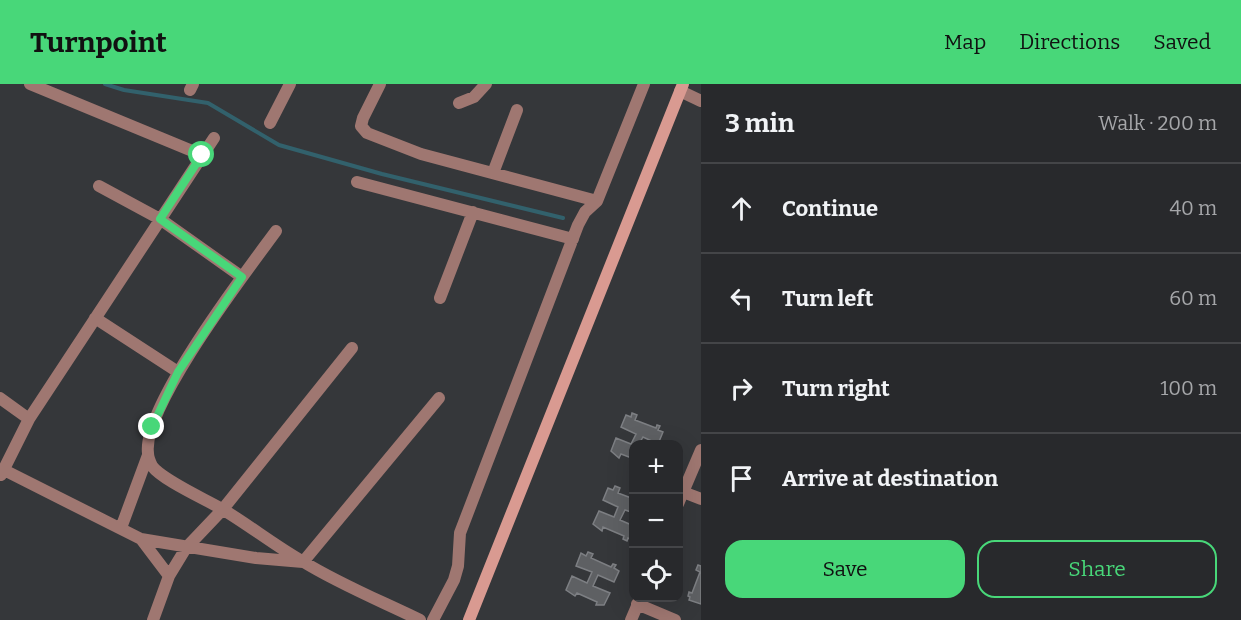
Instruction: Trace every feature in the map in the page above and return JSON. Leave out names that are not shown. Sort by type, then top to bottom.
[{"type":"street","points":[[30,84],[202,155]]},
{"type":"street","points":[[270,123],[290,84]]},
{"type":"street","points":[[380,84],[363,118],[361,126],[367,132],[421,154],[597,201]]},
{"type":"street","points":[[459,103],[474,97],[486,84]]},
{"type":"street","points":[[433,620],[454,580],[458,566],[460,532],[573,239],[585,212],[597,201],[644,84]]},
{"type":"street","points":[[469,620],[682,88],[701,101]]},
{"type":"street","points":[[493,173],[517,110]]},
{"type":"street","points":[[214,138],[29,419],[2,473],[141,538],[186,548],[303,562]]},
{"type":"street","points":[[357,182],[573,239]]},
{"type":"street","points":[[99,186],[160,219],[242,277]]},
{"type":"street","points":[[440,298],[473,212]]},
{"type":"street","points":[[276,231],[178,372],[152,427],[147,441],[148,455],[153,467],[167,478],[223,509],[303,562],[420,620]]},
{"type":"street","points":[[95,318],[178,372]]},
{"type":"street","points":[[153,620],[169,576],[186,548],[223,509],[352,348]]},
{"type":"street","points":[[0,398],[29,419]]},
{"type":"street","points":[[303,562],[439,399]]},
{"type":"street","points":[[683,494],[701,450]]},
{"type":"street","points":[[121,528],[148,455]]},
{"type":"street","points":[[683,498],[701,500]]},
{"type":"street","points":[[141,538],[169,576]]},
{"type":"street","points":[[631,620],[639,602]]},
{"type":"street","points":[[641,602],[675,620]]},
{"type":"building","points":[[632,413],[637,415],[635,420],[656,428],[657,425],[660,426],[658,430],[663,432],[660,440],[649,440],[643,437],[641,440],[633,440],[636,434],[621,427],[626,415],[631,417]]},
{"type":"building","points":[[616,438],[629,443],[629,457],[621,454],[619,458],[611,451]]},
{"type":"building","points":[[615,486],[620,488],[618,493],[629,497],[629,511],[625,510],[620,520],[629,524],[627,541],[623,539],[624,536],[603,527],[602,531],[593,524],[599,511],[614,517],[618,507],[603,500],[608,488],[613,490]]},
{"type":"building","points":[[588,552],[593,554],[591,558],[611,567],[613,564],[616,565],[614,568],[619,571],[614,582],[598,575],[593,586],[610,593],[604,605],[596,605],[597,602],[577,593],[575,596],[566,590],[572,576],[587,583],[592,572],[576,566],[581,553],[586,556]]},
{"type":"building","points":[[698,565],[701,566],[701,604],[689,600],[688,596],[689,592],[692,593],[700,572],[696,570]]},
{"type":"waterway","points":[[105,84],[124,90],[208,103],[279,145],[382,174],[563,218]]},
{"type":"route","points":[[152,427],[178,372],[242,277],[160,219],[202,155]]}]
